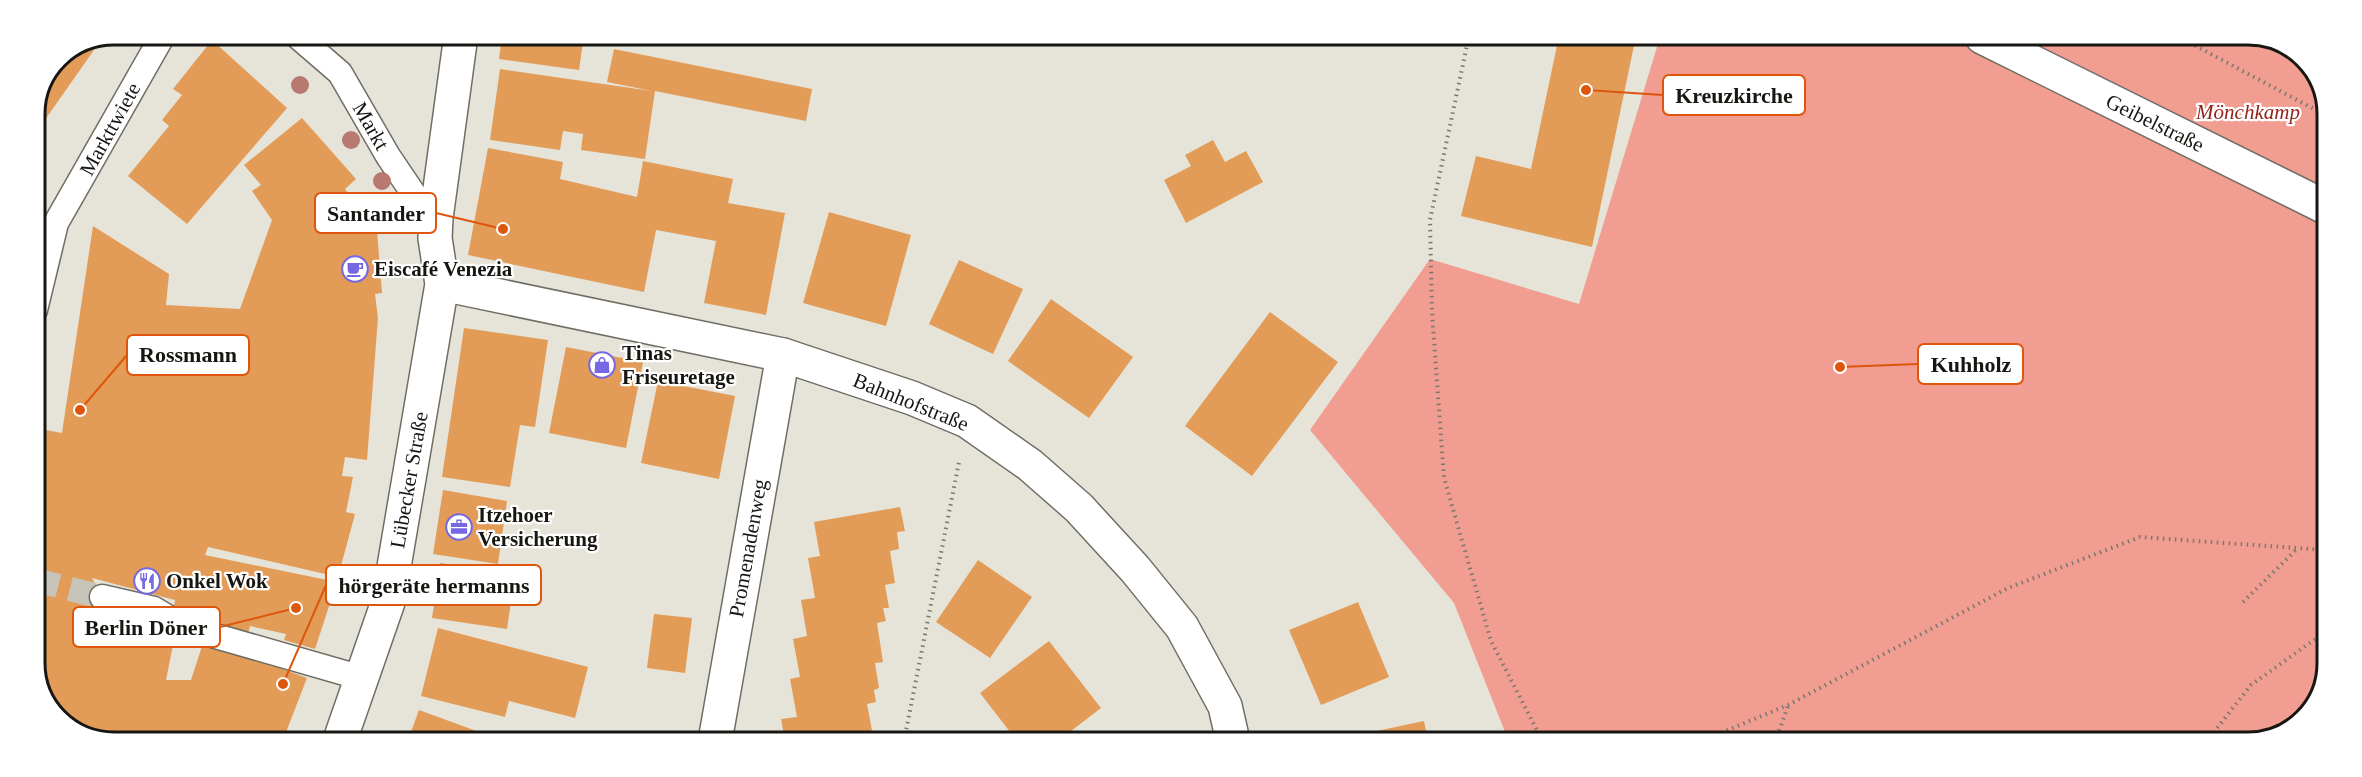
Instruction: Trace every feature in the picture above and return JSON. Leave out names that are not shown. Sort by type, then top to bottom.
[{"type":"street","name":"Markttwiete","points":[[45,222],[156,45]]},
{"type":"street","name":"Markt","points":[[308,45],[340,73],[388,156],[436,227]]},
{"type":"street","points":[[442,284],[435,238],[460,45]]},
{"type":"street","name":"Geibelstraße","points":[[1998,45],[2317,203]]},
{"type":"street","name":"Bahnhofstraße","points":[[442,284],[783,355],[912,398],[967,421],[1030,465],[1079,508],[1135,569],[1182,627],[1225,706],[1231,732]]},
{"type":"street","name":"Lübecker Straße","points":[[343,732],[388,602],[442,284]]},
{"type":"street","name":"Promenadenweg","points":[[717,732],[783,355]]},
{"type":"street","points":[[102,597],[154,609],[184,627],[362,678]]},
{"type":"path","points":[[1467,45],[1430,220],[1432,312],[1444,478],[1491,641],[1538,732]]},
{"type":"path","points":[[2194,45],[2317,111]]},
{"type":"path","points":[[906,732],[967,421]]},
{"type":"path","points":[[1723,732],[1788,705],[2008,588],[2140,537],[2317,549]]},
{"type":"path","points":[[2243,602],[2298,548]]},
{"type":"path","points":[[2214,732],[2251,685],[2317,638]]},
{"type":"path","points":[[1779,732],[1788,705]]},
{"type":"green space","name":"Mönchkamp","points":[[1658,45],[2248,45],[2275,50],[2297,65],[2308,79],[2317,109],[2317,663],[2315,681],[2310,694],[2297,712],[2283,723],[2262,731],[2248,732],[1505,732],[1454,603],[1310,430],[1430,259],[1579,304]]},
{"type":"building","points":[[208,45],[218,45],[287,108],[187,224],[128,176],[169,126],[162,120],[182,95],[173,89]]},
{"type":"building","points":[[501,45],[583,45],[579,70],[499,59]]},
{"type":"building","points":[[1557,45],[1634,45],[1592,247],[1461,216],[1476,156],[1531,169]]},
{"type":"building","points":[[96,47],[45,120],[46,100],[57,76],[65,65],[87,50]]},
{"type":"building","points":[[614,49],[812,89],[806,121],[655,91],[645,159],[581,150],[583,134],[563,131],[560,150],[490,140],[500,69],[652,91],[607,82]]},
{"type":"building","points":[[302,118],[356,179],[345,189],[377,231],[382,293],[375,294],[378,318],[367,460],[345,457],[342,476],[353,477],[346,512],[355,514],[338,577],[208,547],[205,555],[337,582],[315,649],[284,640],[286,634],[250,626],[247,637],[221,630],[223,624],[173,611],[175,600],[92,578],[110,610],[129,614],[174,640],[166,680],[191,680],[204,640],[307,678],[286,732],[114,732],[96,730],[87,727],[62,709],[50,690],[45,668],[45,430],[62,433],[93,226],[169,274],[166,305],[240,309],[272,220],[252,191],[261,185],[244,165]]},
{"type":"building","points":[[1213,140],[1225,162],[1246,151],[1263,182],[1186,223],[1164,180],[1191,166],[1185,155]]},
{"type":"building","points":[[488,148],[563,162],[560,179],[637,197],[643,161],[733,179],[728,203],[785,213],[766,315],[704,303],[716,241],[656,230],[644,292],[468,255]]},
{"type":"building","points":[[829,212],[911,235],[886,326],[803,303]]},
{"type":"building","points":[[959,260],[1023,289],[993,354],[929,324]]},
{"type":"building","points":[[1051,299],[1133,357],[1089,418],[1008,361]]},
{"type":"building","points":[[1270,312],[1338,362],[1252,476],[1185,426]]},
{"type":"building","points":[[464,328],[548,340],[535,427],[520,425],[510,487],[442,477]]},
{"type":"building","points":[[566,347],[643,362],[626,448],[549,433]]},
{"type":"building","points":[[658,381],[735,396],[719,479],[641,463]]},
{"type":"building","points":[[443,490],[507,501],[498,564],[433,554]]},
{"type":"building","points":[[900,507],[905,531],[897,532],[899,549],[890,551],[895,583],[885,585],[889,608],[883,608],[886,621],[877,623],[883,662],[875,663],[879,688],[874,690],[876,702],[867,704],[872,732],[783,732],[781,719],[797,717],[790,679],[800,677],[793,639],[807,636],[801,600],[815,598],[808,558],[820,556],[814,522]]},
{"type":"building","points":[[978,560],[1032,597],[990,658],[936,622]]},
{"type":"building","points":[[440,563],[515,574],[507,629],[432,618]]},
{"type":"building","points":[[1358,602],[1389,677],[1321,705],[1289,630]]},
{"type":"building","points":[[654,614],[692,618],[685,673],[647,668]]},
{"type":"building","points":[[438,628],[588,667],[575,718],[509,701],[505,717],[421,696]]},
{"type":"building","points":[[1049,641],[1101,708],[1070,732],[1010,732],[980,693]]},
{"type":"building","points":[[419,710],[479,732],[411,732]]},
{"type":"building","points":[[1424,721],[1426,732],[1372,732]]},
{"type":"tunnel","points":[[45,583],[102,597]]},
{"type":"place","name":"Kreuzkirche","points":[[1586,90]]},
{"type":"place","name":"Santander","points":[[503,229]]},
{"type":"place","name":"Eiscafé Venezia","points":[[355,269]]},
{"type":"place","name":"Tinas Friseuretage","points":[[602,365]]},
{"type":"place","name":"Kuhholz","points":[[1840,367]]},
{"type":"place","name":"Rossmann","points":[[80,410]]},
{"type":"place","name":"Itzehoer Versicherung","points":[[459,527]]},
{"type":"place","name":"Onkel Wok","points":[[147,581]]},
{"type":"place","name":"Berlin Döner","points":[[296,608]]},
{"type":"place","name":"hörgeräte hermanns","points":[[283,684]]}]
